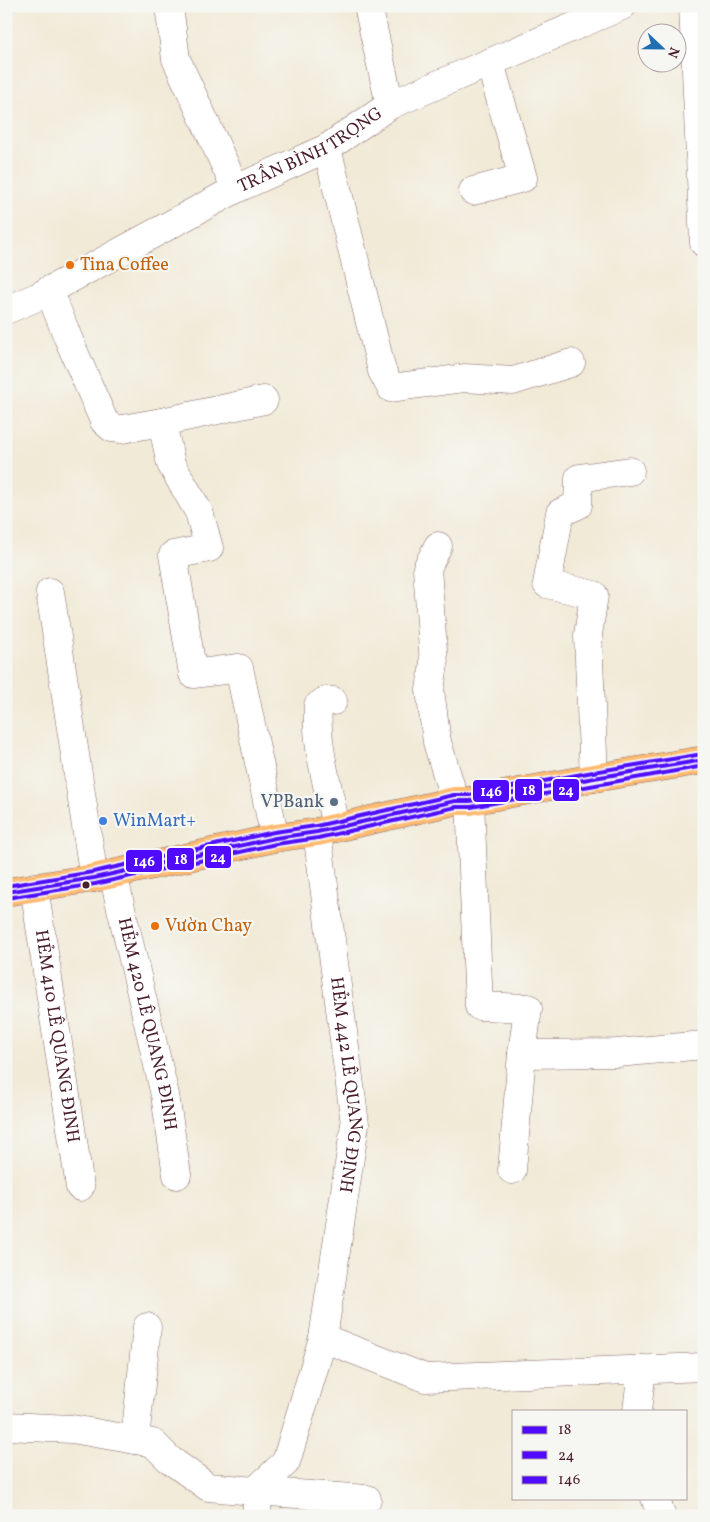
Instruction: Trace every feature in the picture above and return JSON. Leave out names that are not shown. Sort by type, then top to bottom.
[{"type":"main road","points":[[6,892],[104,876],[275,838],[327,830],[462,801],[704,760]]},
{"type":"street","points":[[168,6],[176,59],[236,189]]},
{"type":"street","points":[[368,6],[390,105]]},
{"type":"street","name":"TRẦN BÌNH TRỌNG","points":[[6,310],[50,290],[236,189],[327,148],[390,105],[622,6]]},
{"type":"street","points":[[693,6],[704,243]]},
{"type":"street","points":[[474,191],[523,178],[490,63]]},
{"type":"street","points":[[327,148],[382,371],[390,388],[464,378],[512,381],[571,363]]},
{"type":"street","points":[[50,290],[68,338],[104,421],[108,426],[122,429],[264,400]]},
{"type":"street","points":[[162,422],[171,464],[199,512],[209,548],[173,555],[192,674],[239,668],[275,838]]},
{"type":"street","points":[[594,778],[588,635],[594,595],[547,584],[560,513],[578,505],[579,478],[630,470]]},
{"type":"street","points":[[438,546],[427,568],[434,664],[430,690],[437,742],[462,801],[479,1006],[528,1008],[512,1170]]},
{"type":"street","name":"HẺM 420 LÊ QUANG ĐINH","points":[[50,592],[104,876],[165,1095],[177,1175]]},
{"type":"street","name":"HẺM 442 LÊ QUANG ĐỊNH","points":[[256,1503],[286,1462],[323,1338],[355,1124],[317,717],[318,706],[325,701],[333,701]]},
{"type":"street","name":"HẺM 410 LÊ QUANG ĐINH","points":[[34,887],[80,1187]]},
{"type":"street","points":[[522,1054],[617,1053],[704,1045]]},
{"type":"street","points":[[135,1440],[146,1327]]},
{"type":"street","points":[[323,1338],[425,1378],[704,1367]]},
{"type":"street","points":[[637,1410],[642,1370]]},
{"type":"street","points":[[6,1426],[72,1429],[153,1444],[169,1459],[208,1487],[256,1503],[367,1499]]},
{"type":"street","points":[[656,1500],[662,1516]]},
{"type":"transit line","name":"146","points":[[6,886],[93,872],[274,832],[316,826],[454,795],[469,795],[703,754]]},
{"type":"transit line","name":"18","points":[[6,892],[94,878],[275,838],[317,832],[455,801],[470,801],[704,760]]},
{"type":"transit line","name":"24","points":[[7,898],[95,884],[276,844],[318,838],[456,807],[471,807],[704,766]]},
{"type":"place","name":"Tina Coffee","points":[[70,265]]},
{"type":"place","name":"VPBank","points":[[334,802]]},
{"type":"place","name":"WinMart+","points":[[103,821]]},
{"type":"place","name":"Vườn Chay","points":[[155,926]]}]
